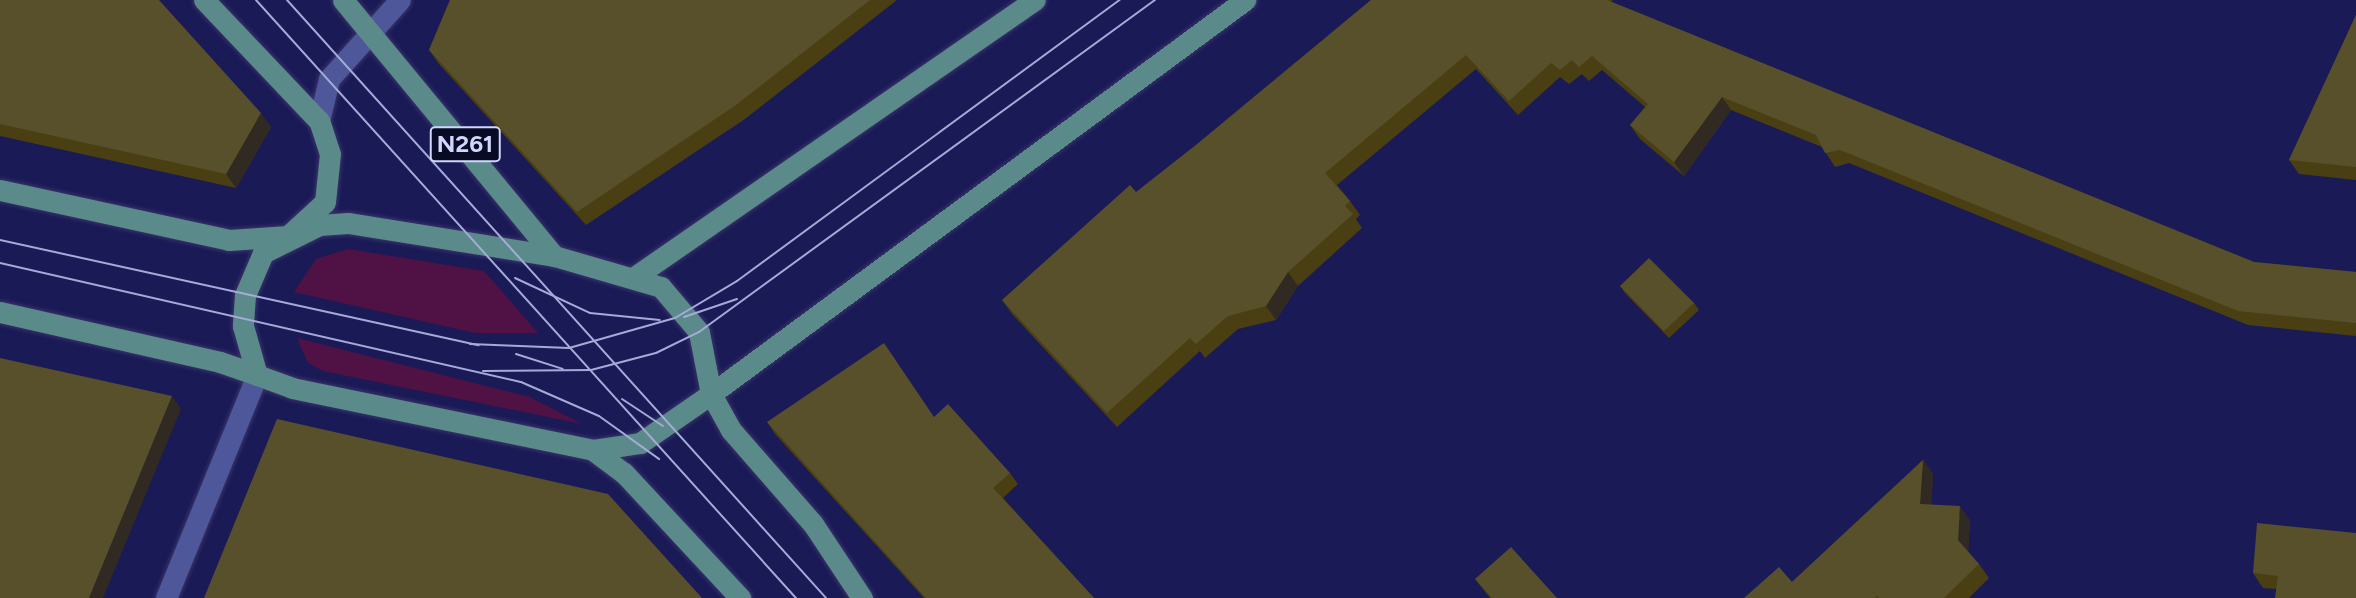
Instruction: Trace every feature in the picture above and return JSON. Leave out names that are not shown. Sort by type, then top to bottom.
[{"type":"main road","points":[[204,0],[318,121],[330,154],[325,202],[288,236],[263,253],[245,295],[243,326],[257,375]]},
{"type":"main road","name":"N261","points":[[343,0],[371,36],[491,173],[554,256]]},
{"type":"main road","points":[[636,276],[1035,0]]},
{"type":"main road","points":[[0,312],[257,375],[593,450],[640,443],[711,394],[1245,0]]},
{"type":"main road","points":[[0,191],[229,240],[288,236],[348,223],[554,256],[636,276],[661,287],[685,311],[705,354],[711,394],[731,430],[813,524],[862,598]]},
{"type":"main road","points":[[593,450],[624,473],[740,598]]},
{"type":"street","points":[[318,121],[329,79],[371,36],[400,0]]},
{"type":"street","points":[[166,598],[257,375]]},
{"type":"shaded area","points":[[348,249],[484,271],[538,333],[475,333],[294,292],[316,259]]},
{"type":"shaded area","points":[[297,338],[530,397],[582,424],[323,371],[308,363]]},
{"type":"building","points":[[0,0],[159,0],[261,113],[226,174],[0,124]]},
{"type":"building","points":[[450,0],[870,0],[736,105],[577,212],[429,50]]},
{"type":"building","points":[[1371,0],[1607,0],[2254,262],[2356,272],[2356,323],[2238,311],[1840,150],[1825,153],[1816,135],[1722,97],[1674,162],[1630,125],[1648,104],[1592,56],[1579,67],[1572,60],[1560,70],[1551,63],[1509,101],[1466,55],[1325,173],[1350,201],[1345,206],[1353,214],[1288,272],[1266,306],[1228,316],[1196,344],[1190,338],[1107,413],[1002,300],[1130,185],[1136,192]]},
{"type":"building","points":[[2356,15],[2356,167],[2289,160]]},
{"type":"building","points":[[1649,258],[1694,303],[1664,331],[1620,286]]},
{"type":"building","points":[[884,343],[934,417],[948,404],[1010,473],[993,488],[1094,598],[926,598],[767,422]]},
{"type":"building","points":[[0,358],[172,396],[89,598],[0,598]]},
{"type":"building","points":[[277,419],[608,494],[702,598],[204,598]]},
{"type":"building","points":[[1923,460],[1920,504],[1960,506],[1958,540],[1979,564],[1944,598],[1744,598],[1779,567],[1792,582]]},
{"type":"building","points":[[2257,523],[2356,533],[2356,598],[2275,598],[2278,576],[2253,573]]},
{"type":"building","points":[[1511,547],[1557,598],[1492,598],[1475,579]]},
{"type":"tram line","points":[[256,0],[796,598]]},
{"type":"tram line","points":[[287,0],[826,598]]},
{"type":"tram line","points":[[470,344],[569,348],[675,318],[737,281],[1120,0]]},
{"type":"tram line","points":[[483,371],[591,370],[656,353],[699,332],[1155,0]]},
{"type":"tram line","points":[[0,240],[479,345]]},
{"type":"tram line","points":[[0,263],[521,382],[599,416],[659,459]]},
{"type":"tram line","points":[[515,278],[590,313],[660,320]]},
{"type":"tram line","points":[[684,317],[737,299]]},
{"type":"tram line","points":[[516,354],[563,369]]},
{"type":"tram line","points":[[622,399],[663,426]]}]
